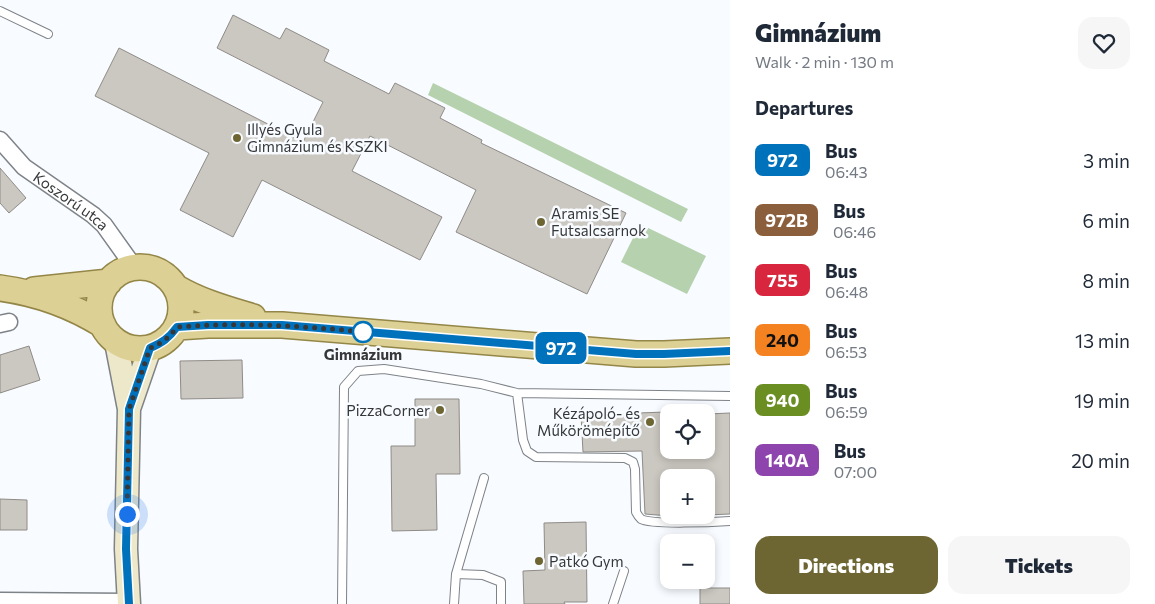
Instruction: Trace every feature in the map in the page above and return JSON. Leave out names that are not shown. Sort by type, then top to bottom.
[{"type":"main road","points":[[12,289],[66,305],[85,314],[109,334],[131,348],[150,348],[161,344],[170,337],[177,327],[181,315],[181,301],[177,288],[169,278],[158,271],[146,267],[134,267],[115,275],[108,282],[101,295],[99,311],[109,334]]},
{"type":"main road","points":[[12,289],[108,282]]},
{"type":"main road","points":[[177,288],[210,304],[282,325]]},
{"type":"main road","points":[[177,327],[282,325],[636,354],[730,351]]},
{"type":"street","name":"Koszorú utca","points":[[0,140],[24,167],[104,224],[134,267]]},
{"type":"street","points":[[0,601],[128,603],[126,549],[129,409],[109,334]]},
{"type":"street","points":[[129,409],[150,348]]},
{"type":"lane","points":[[0,11],[48,34]]},
{"type":"lane","points":[[342,604],[344,387],[358,372],[384,370],[481,384],[517,393],[730,396]]},
{"type":"lane","points":[[517,393],[522,440],[528,451],[536,457],[625,458],[633,462],[636,469],[636,512],[640,518],[648,521],[730,521]]},
{"type":"lane","points":[[454,604],[456,574],[484,478]]},
{"type":"lane","points":[[613,604],[624,571]]},
{"type":"lane","points":[[456,574],[483,575],[501,582],[501,604]]},
{"type":"green space","points":[[433,83],[688,209],[681,222],[428,95]]},
{"type":"green space","points":[[640,224],[706,256],[687,294],[621,262]]},
{"type":"building","name":"Illyés Gyula Gimnázium és KSZKI","points":[[233,15],[280,39],[286,28],[329,50],[324,61],[389,94],[395,83],[445,108],[440,118],[482,140],[481,143],[626,213],[587,294],[456,232],[476,190],[370,136],[352,171],[442,217],[420,260],[262,180],[233,237],[180,210],[209,153],[95,96],[119,48],[303,142],[323,102],[217,48]]},
{"type":"building","points":[[0,168],[26,198],[9,213],[0,203]]},
{"type":"building","points":[[29,346],[40,380],[0,393],[0,355]]},
{"type":"building","points":[[242,360],[243,398],[181,399],[180,361]]},
{"type":"building","points":[[415,399],[459,399],[460,474],[436,474],[437,530],[392,531],[391,446],[415,446]]},
{"type":"building","points":[[660,412],[660,459],[715,459],[715,414],[730,413],[730,514],[715,515],[715,469],[660,469],[660,515],[645,514],[642,451],[583,452],[581,415]]},
{"type":"building","points":[[0,499],[27,500],[27,530],[0,530]]},
{"type":"building","points":[[586,522],[587,602],[524,604],[523,571],[545,570],[544,523]]},
{"type":"building","points":[[730,588],[730,604],[700,604],[700,589]]},
{"type":"bus line","name":"972","points":[[129,604],[126,549],[129,409],[150,348],[161,344],[170,337],[177,327],[282,325],[636,354],[730,351]]},
{"type":"place","name":"Illyés Gyula Gimnázium és KSZKI","points":[[237,138]]},
{"type":"place","name":"Aramis SE Futsalcsarnok","points":[[541,222]]},
{"type":"place","name":"Gimnázium","points":[[363,332]]},
{"type":"place","name":"PizzaCorner","points":[[440,410]]},
{"type":"place","name":"Kézápoló- és Műkörömépítő","points":[[650,422]]},
{"type":"place","name":"Patkó Gym","points":[[539,561]]},
{"type":"route","points":[[127,514],[129,409],[150,348],[161,344],[170,337],[177,327],[282,325],[365,332],[363,332]]}]
